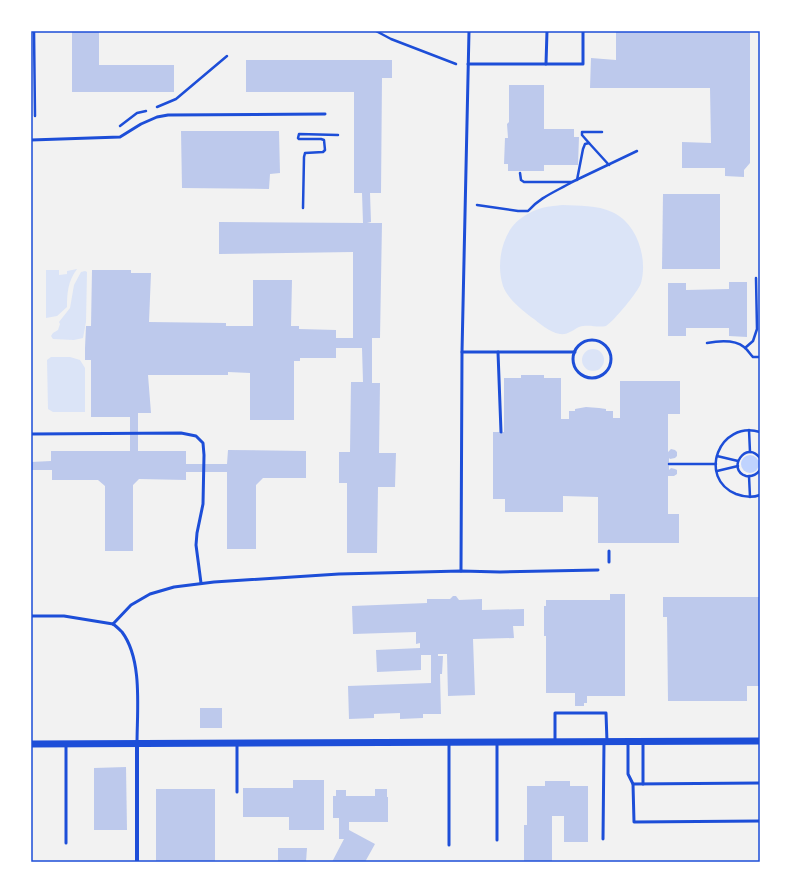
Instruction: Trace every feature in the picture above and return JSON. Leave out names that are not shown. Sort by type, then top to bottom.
[{"type":"street","points":[[31,744],[760,741]]},
{"type":"street","points":[[137,744],[137,862]]},
{"type":"lane","points":[[461,571],[462,352],[469,31]]},
{"type":"lane","points":[[546,64],[547,31]]},
{"type":"lane","points":[[468,64],[582,64],[584,31]]},
{"type":"lane","points":[[31,140],[120,137],[141,124],[157,117],[168,115],[325,114]]},
{"type":"lane","points":[[592,340],[598,341],[604,345],[611,355],[610,367],[600,377],[593,378],[581,375],[574,364],[573,358],[575,352],[580,345],[585,342],[592,340]]},
{"type":"lane","points":[[462,352],[575,352]]},
{"type":"lane","points":[[498,352],[501,432]]},
{"type":"lane","points":[[31,434],[181,434],[196,436],[203,443],[204,455],[203,504],[196,545],[201,583]]},
{"type":"lane","points":[[609,551],[609,562]]},
{"type":"lane","points":[[113,624],[131,604],[150,594],[174,587],[201,583],[339,574],[598,570]]},
{"type":"lane","points":[[31,616],[64,616],[113,624],[122,632],[129,644],[137,687],[137,744]]},
{"type":"lane","points":[[555,742],[555,713],[606,713],[603,839]]},
{"type":"lane","points":[[496,742],[497,840]]},
{"type":"lane","points":[[628,742],[628,774],[633,784],[634,822],[760,821]]},
{"type":"lane","points":[[643,742],[643,784]]},
{"type":"lane","points":[[237,743],[237,792]]},
{"type":"lane","points":[[449,743],[449,845]]},
{"type":"lane","points":[[66,744],[66,843]]},
{"type":"lane","points":[[633,784],[760,782]]},
{"type":"path","points":[[34,31],[35,116]]},
{"type":"path","points":[[376,31],[391,39],[456,64]]},
{"type":"path","points":[[156,107],[176,99],[227,56]]},
{"type":"path","points":[[117,129],[124,121],[137,113],[149,110]]},
{"type":"path","points":[[602,132],[582,132],[582,135],[609,165]]},
{"type":"path","points":[[303,208],[305,153],[323,152],[325,150],[325,143],[324,140],[321,139],[299,139],[298,135],[338,135]]},
{"type":"path","points":[[577,181],[583,149],[585,144],[589,143]]},
{"type":"path","points":[[520,173],[521,180],[524,182],[572,182],[577,181],[637,151]]},
{"type":"path","points":[[476,205],[528,211],[542,198],[572,182]]},
{"type":"path","points":[[746,348],[755,336],[757,329],[756,278]]},
{"type":"path","points":[[706,343],[735,343],[746,348],[752,356],[760,357]]},
{"type":"path","points":[[760,432],[749,430],[731,436],[724,442],[719,450],[716,464],[717,471],[723,483],[732,492],[741,496],[750,497],[760,495]]},
{"type":"path","points":[[749,430],[750,452]]},
{"type":"path","points":[[760,458],[756,453],[750,452],[744,453],[738,461],[738,466],[742,473],[749,476],[757,474],[760,470]]},
{"type":"path","points":[[717,456],[738,461]]},
{"type":"path","points":[[669,464],[716,464]]},
{"type":"path","points":[[717,471],[738,466]]},
{"type":"path","points":[[749,476],[750,497]]},
{"type":"shaded area","points":[[563,205],[600,208],[621,217],[628,224],[638,242],[643,263],[643,273],[641,283],[635,293],[606,326],[579,327],[568,333],[560,334],[544,327],[511,299],[503,286],[500,264],[502,248],[505,240],[512,227],[517,222],[533,211],[550,206]]},
{"type":"shaded area","points":[[77,269],[69,287],[67,307],[57,316],[46,318],[46,270],[59,270],[59,275],[67,274],[67,271]]},
{"type":"shaded area","points":[[81,272],[87,272],[86,322],[83,338],[74,340],[53,339],[51,336],[58,330],[60,324],[59,322],[70,308],[74,285]]},
{"type":"shaded area","points":[[593,349],[601,352],[604,360],[601,368],[593,371],[585,368],[582,360],[585,352]]},
{"type":"shaded area","points":[[51,357],[70,357],[80,360],[85,368],[85,412],[53,412],[48,409],[47,360]]},
{"type":"water","points":[[746,455],[754,455],[759,460],[757,471],[754,473],[746,473],[741,468],[741,460]]},
{"type":"building","points":[[72,31],[99,31],[99,65],[174,65],[174,92],[72,92]]},
{"type":"building","points":[[616,31],[750,31],[750,163],[744,170],[744,177],[725,176],[725,168],[682,168],[682,142],[711,143],[710,88],[590,88],[591,58],[616,60]]},
{"type":"building","points":[[246,60],[392,60],[392,78],[382,78],[381,193],[370,193],[371,222],[367,223],[382,223],[380,338],[372,338],[372,383],[380,383],[379,453],[396,453],[395,487],[378,487],[377,553],[347,553],[347,483],[339,483],[339,452],[350,452],[351,382],[363,382],[362,348],[336,348],[336,358],[300,358],[300,361],[294,361],[294,420],[250,420],[250,373],[228,372],[228,375],[148,375],[151,413],[138,413],[138,451],[186,451],[186,464],[227,464],[228,450],[306,451],[306,478],[263,478],[256,485],[256,549],[227,549],[227,472],[186,472],[186,480],[139,479],[133,485],[133,551],[105,551],[105,486],[98,480],[52,480],[52,470],[31,470],[31,462],[51,461],[51,451],[130,451],[130,417],[91,417],[91,360],[85,360],[85,348],[86,326],[91,326],[92,270],[131,270],[131,273],[151,273],[149,322],[226,323],[226,326],[253,326],[253,280],[292,280],[291,326],[299,326],[299,329],[336,330],[336,338],[353,338],[353,252],[219,254],[219,222],[363,223],[362,193],[354,193],[354,92],[246,92]]},
{"type":"building","points":[[509,85],[544,85],[544,129],[574,129],[574,137],[579,137],[578,165],[544,165],[544,171],[508,171],[508,164],[504,164],[505,138],[508,138],[507,124],[509,122]]},
{"type":"building","points":[[181,131],[279,131],[280,173],[270,174],[269,189],[182,188]]},
{"type":"building","points":[[663,194],[720,194],[720,269],[662,269]]},
{"type":"building","points":[[729,282],[747,282],[747,337],[729,336],[729,328],[686,328],[686,336],[668,336],[668,283],[686,283],[686,290],[729,289]]},
{"type":"building","points":[[521,375],[544,375],[544,378],[561,378],[561,419],[569,419],[569,411],[575,411],[575,409],[586,407],[613,411],[613,418],[620,418],[620,381],[680,381],[680,414],[668,414],[668,452],[671,449],[677,452],[677,456],[675,458],[669,458],[669,470],[671,468],[677,470],[677,474],[674,476],[668,476],[668,514],[679,514],[679,543],[598,543],[598,497],[563,496],[563,512],[505,512],[505,499],[493,499],[493,432],[504,432],[504,378],[521,378]]},
{"type":"building","points":[[610,594],[625,594],[625,696],[587,696],[587,703],[584,703],[584,706],[575,706],[575,693],[546,693],[546,636],[544,636],[544,606],[546,606],[546,600],[610,600]]},
{"type":"building","points":[[453,596],[456,596],[459,600],[482,599],[482,610],[524,609],[524,626],[513,626],[514,638],[473,639],[475,695],[448,696],[447,654],[438,654],[438,656],[443,656],[442,674],[440,674],[441,714],[423,714],[423,718],[400,719],[400,713],[374,714],[374,718],[349,719],[348,686],[431,683],[431,655],[421,655],[421,670],[377,672],[376,650],[420,648],[420,643],[416,644],[416,632],[353,634],[352,606],[427,603],[427,599],[450,599]]},
{"type":"building","points":[[663,597],[760,597],[760,686],[747,686],[747,701],[668,701],[667,617],[663,617]]},
{"type":"building","points":[[200,708],[222,708],[222,728],[200,728]]},
{"type":"building","points":[[126,767],[127,830],[94,830],[94,768]]},
{"type":"building","points":[[293,780],[324,780],[324,830],[289,830],[289,817],[243,817],[243,788],[293,788]]},
{"type":"building","points":[[545,781],[570,781],[570,786],[588,786],[588,842],[564,842],[564,816],[552,816],[552,862],[524,862],[524,825],[527,825],[527,786],[545,786]]},
{"type":"building","points":[[156,789],[215,789],[215,862],[156,862]]},
{"type":"building","points":[[375,789],[387,789],[388,822],[349,822],[349,830],[375,844],[365,862],[332,862],[344,839],[339,839],[339,818],[333,818],[333,796],[336,796],[336,790],[346,790],[346,796],[375,796]]},
{"type":"building","points":[[278,848],[307,848],[306,862],[278,862]]}]
